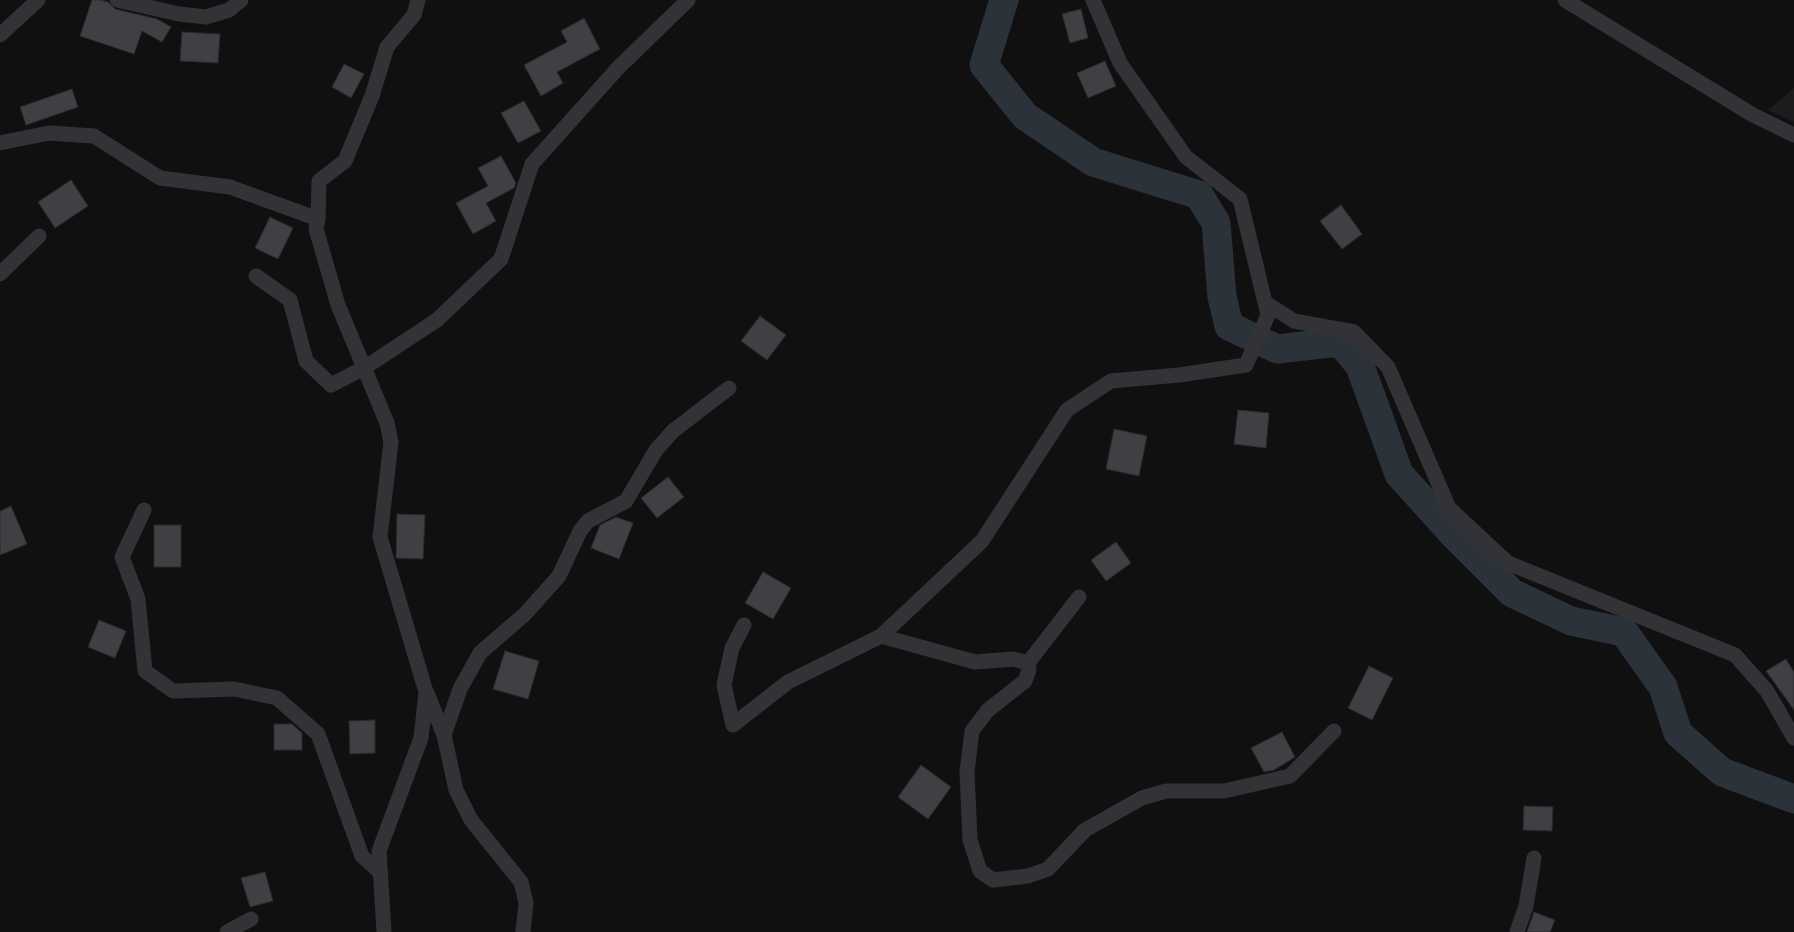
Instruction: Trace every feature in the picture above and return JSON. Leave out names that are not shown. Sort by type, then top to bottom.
[{"type":"street","points":[[0,35],[38,0]]},
{"type":"street","points":[[117,0],[179,14],[206,17],[229,10],[241,0]]},
{"type":"street","points":[[418,0],[414,15],[387,47],[372,96],[345,161],[319,181],[316,229],[338,304],[387,424],[390,442],[380,538],[426,692],[444,735],[456,790],[471,820],[521,882],[526,903],[523,932]]},
{"type":"street","points":[[256,276],[290,300],[306,361],[331,385],[364,368],[437,320],[501,259],[532,164],[618,68],[688,0]]},
{"type":"street","points":[[744,625],[732,648],[724,685],[733,726],[788,682],[880,636],[982,541],[1067,410],[1111,381],[1179,375],[1246,365],[1267,309],[1240,199],[1186,157],[1120,63],[1093,0]]},
{"type":"street","points":[[1565,0],[1753,115],[1794,135]]},
{"type":"street","points":[[0,143],[49,133],[94,136],[160,178],[230,187],[318,219]]},
{"type":"street","points":[[0,274],[39,236]]},
{"type":"street","points":[[1267,309],[1294,321],[1354,332],[1388,367],[1448,508],[1508,563],[1735,655],[1767,691],[1794,738]]},
{"type":"street","points":[[444,735],[460,689],[480,653],[525,614],[559,576],[580,531],[588,521],[626,501],[656,450],[673,431],[729,388]]},
{"type":"street","points":[[144,510],[122,557],[138,600],[145,671],[173,691],[234,689],[277,698],[318,734],[362,856],[380,873]]},
{"type":"street","points":[[1079,597],[1028,663],[1029,670],[1025,681],[988,710],[972,731],[967,772],[970,840],[980,871],[992,880],[1028,876],[1048,868],[1085,830],[1142,798],[1166,791],[1224,791],[1290,776],[1334,731]]},
{"type":"street","points":[[880,636],[975,662],[1014,659],[1028,663]]},
{"type":"street","points":[[383,931],[379,851],[421,738],[426,692]]},
{"type":"street","points":[[1517,932],[1526,906],[1534,858]]},
{"type":"street","points":[[227,932],[252,919]]},
{"type":"shaded area","points":[[1794,88],[1794,122],[1768,110]]},
{"type":"building","points":[[92,0],[108,2],[115,9],[157,19],[171,27],[162,42],[142,31],[134,54],[80,36]]},
{"type":"building","points":[[1081,9],[1088,38],[1070,43],[1062,14]]},
{"type":"building","points":[[584,18],[600,49],[557,72],[563,83],[541,96],[524,65],[567,42],[561,31]]},
{"type":"building","points":[[182,32],[220,34],[218,63],[180,61]]},
{"type":"building","points":[[1105,61],[1116,86],[1088,98],[1077,73]]},
{"type":"building","points":[[344,64],[364,74],[351,98],[332,87]]},
{"type":"building","points":[[72,89],[78,107],[26,125],[20,107]]},
{"type":"building","points":[[524,101],[541,131],[518,143],[501,113]]},
{"type":"building","points":[[501,156],[516,183],[514,188],[486,203],[496,221],[473,234],[456,203],[488,186],[478,168]]},
{"type":"building","points":[[71,180],[88,206],[55,228],[38,202]]},
{"type":"building","points":[[1341,205],[1362,234],[1342,249],[1320,221]]},
{"type":"building","points":[[270,217],[293,228],[278,259],[255,248]]},
{"type":"building","points":[[760,316],[786,335],[767,360],[741,341]]},
{"type":"building","points":[[1238,410],[1269,413],[1266,448],[1234,444]]},
{"type":"building","points":[[1114,429],[1147,436],[1139,476],[1106,469]]},
{"type":"building","points":[[668,477],[684,497],[657,518],[641,498]]},
{"type":"building","points":[[11,506],[27,544],[0,555],[0,511]]},
{"type":"building","points":[[397,514],[425,515],[423,559],[396,558]]},
{"type":"building","points":[[616,517],[633,523],[619,559],[591,548],[600,525]]},
{"type":"building","points":[[154,525],[181,525],[181,567],[154,567]]},
{"type":"building","points":[[1116,542],[1131,563],[1106,581],[1091,560]]},
{"type":"building","points":[[763,572],[791,588],[773,619],[745,603]]},
{"type":"building","points":[[99,620],[126,631],[115,658],[88,647]]},
{"type":"building","points":[[505,651],[539,661],[528,699],[493,689]]},
{"type":"building","points":[[1786,659],[1794,672],[1794,710],[1766,671]]},
{"type":"building","points":[[1369,666],[1393,678],[1372,720],[1348,708]]},
{"type":"building","points":[[375,720],[375,753],[350,754],[349,721]]},
{"type":"building","points":[[274,724],[292,724],[302,733],[302,750],[274,750]]},
{"type":"building","points":[[1282,732],[1295,757],[1274,770],[1264,772],[1251,748]]},
{"type":"building","points":[[921,765],[951,787],[928,819],[898,797]]},
{"type":"building","points":[[1524,806],[1553,807],[1552,831],[1523,830]]},
{"type":"building","points":[[265,872],[273,901],[250,907],[241,878]]},
{"type":"building","points":[[1534,912],[1555,920],[1550,932],[1527,932]]},
{"type":"waterway","points":[[1004,0],[984,65],[1025,116],[1093,162],[1199,195],[1216,223],[1222,297],[1229,326],[1277,349],[1340,342],[1360,366],[1399,474],[1454,535],[1512,593],[1571,621],[1624,632],[1663,687],[1678,733],[1722,772],[1794,799]]}]
